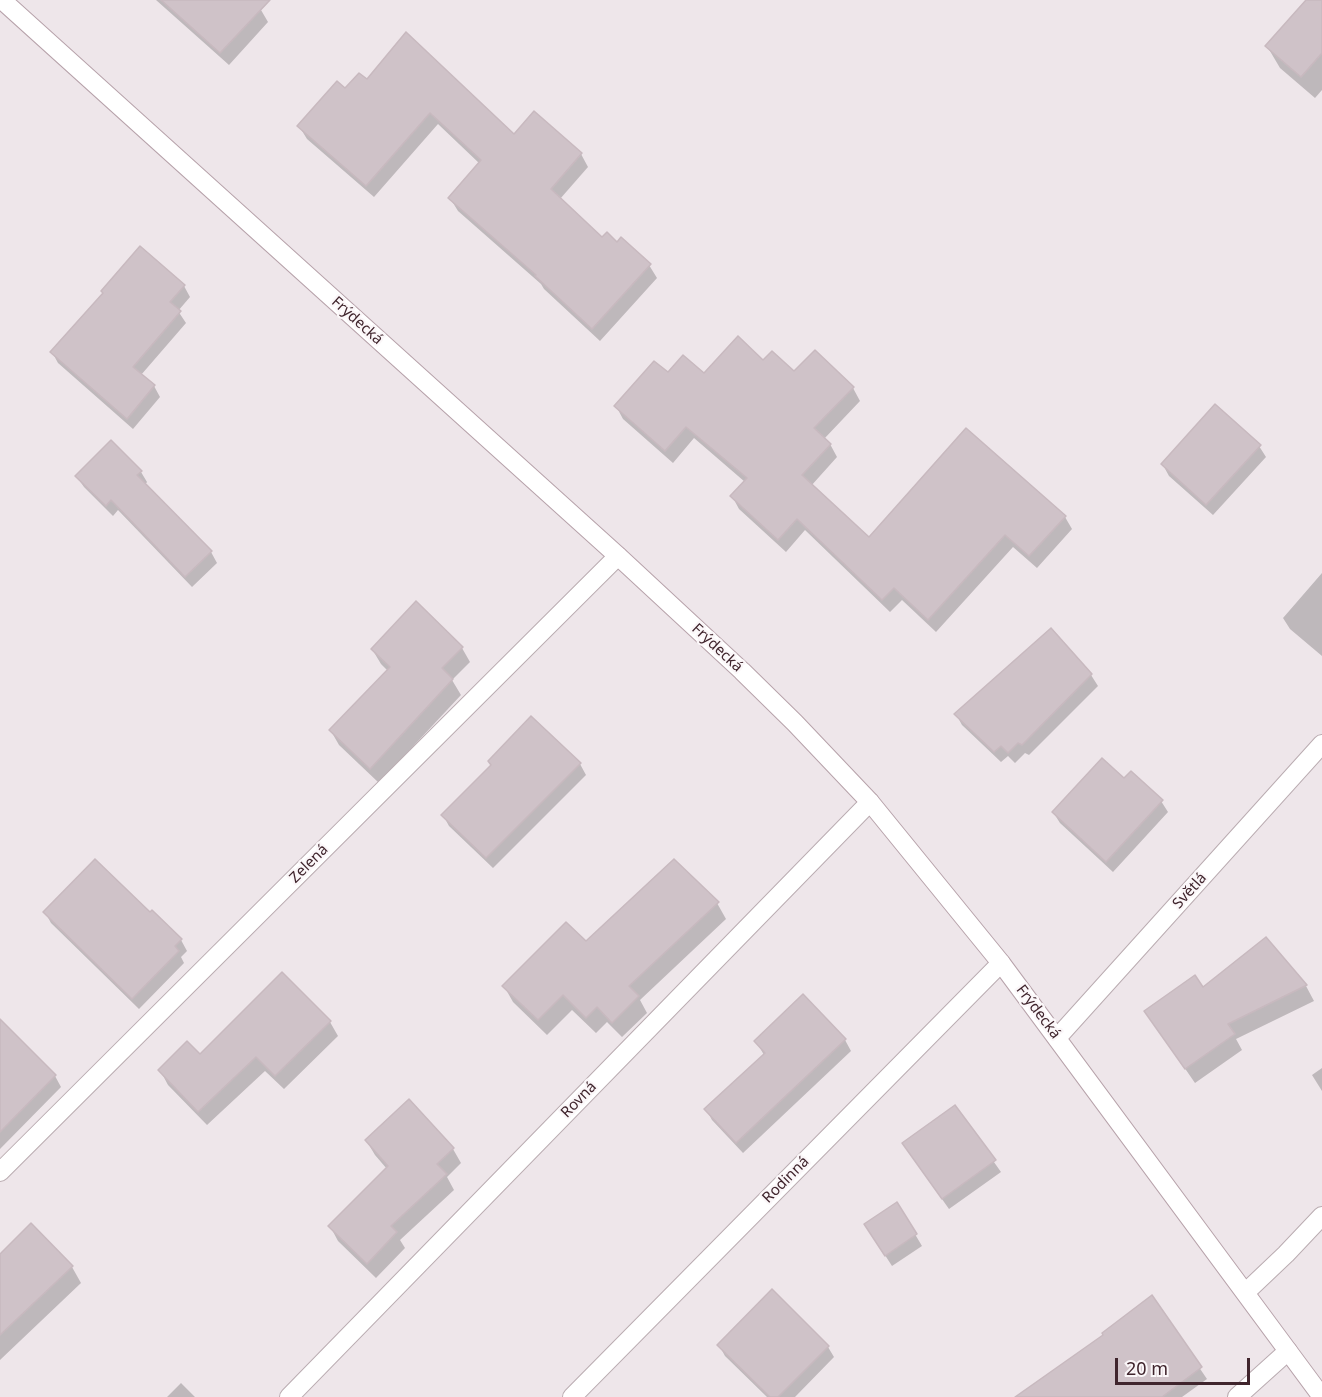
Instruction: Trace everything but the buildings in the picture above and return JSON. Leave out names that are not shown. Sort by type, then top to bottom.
[{"type":"street","name":"Frýdecká","points":[[2,0],[742,670],[870,802],[1001,963],[1322,1397]]},
{"type":"street","name":"Zelená","points":[[0,1172],[618,556]]},
{"type":"street","name":"Světlá","points":[[1057,1038],[1322,744]]},
{"type":"street","name":"Rovná","points":[[288,1397],[870,802]]},
{"type":"street","name":"Rodinná","points":[[572,1397],[1001,963]]},
{"type":"street","points":[[1246,1292],[1322,1216]]},
{"type":"street","points":[[1237,1397],[1288,1351]]}]
